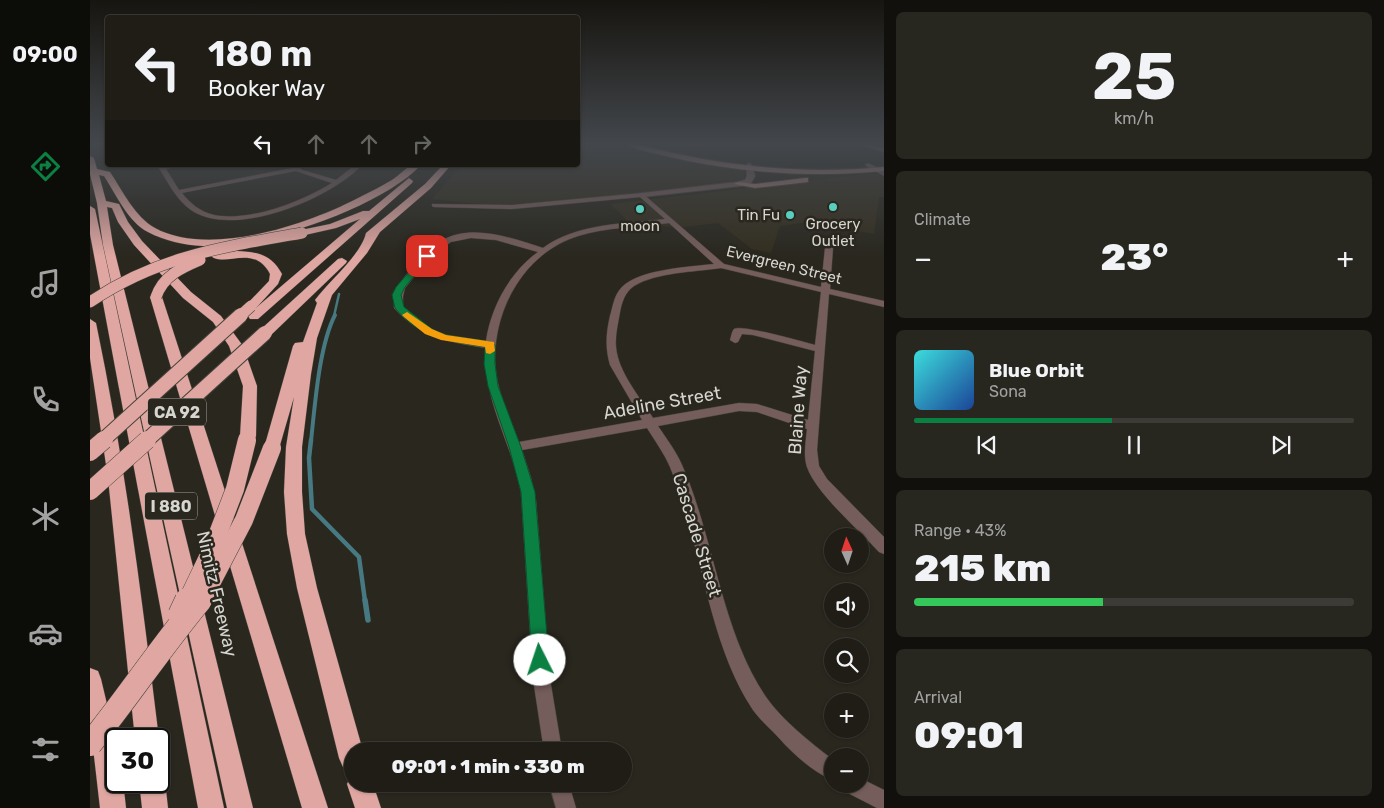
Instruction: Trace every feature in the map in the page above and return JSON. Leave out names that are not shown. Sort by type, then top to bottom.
[{"type":"highway","name":"Nimitz Freeway","points":[[95,182],[96,206],[108,245],[240,808]]},
{"type":"highway","points":[[113,182],[142,223],[150,230],[171,238],[193,242],[218,242],[267,234],[322,218],[393,182]]},
{"type":"highway","name":"CA 92","points":[[90,452],[253,311],[408,182]]},
{"type":"highway","points":[[301,299],[360,234],[419,182]]},
{"type":"highway","name":"CA 92","points":[[90,491],[265,333],[377,228],[432,182]]},
{"type":"highway","points":[[96,206],[116,206],[123,222],[138,244],[187,295],[217,319],[236,346],[250,386],[248,436],[236,489],[212,549],[168,639]]},
{"type":"highway","name":"I 880","points":[[96,206],[211,808]]},
{"type":"highway","points":[[90,302],[130,276],[163,263],[211,250],[333,226],[381,206]]},
{"type":"highway","points":[[90,744],[136,686],[168,639],[207,591],[244,520],[272,448],[303,333],[314,309],[363,251],[377,228]]},
{"type":"highway","points":[[253,311],[274,282],[276,274],[270,263],[257,257],[239,254],[216,256],[190,264],[164,280],[158,289],[156,298],[315,808]]},
{"type":"highway","points":[[327,292],[310,338],[294,447],[293,492],[296,534],[306,588],[348,742]]},
{"type":"highway","name":"I 880","points":[[90,323],[100,371],[120,501],[146,728]]},
{"type":"highway","points":[[90,680],[107,756],[112,808]]},
{"type":"highway","points":[[363,792],[368,808]]},
{"type":"highway","points":[[153,793],[155,808]]},
{"type":"main road","points":[[738,184],[755,186],[797,182]]},
{"type":"street","points":[[172,182],[196,211],[208,216],[226,218],[251,217],[296,203],[337,182]]},
{"type":"street","points":[[179,192],[227,182]]},
{"type":"street","points":[[434,205],[512,207],[642,195],[746,182]]},
{"type":"street","name":"Evergreen Street","points":[[642,195],[721,266],[884,304]]},
{"type":"street","points":[[551,742],[543,696],[528,492],[515,447],[493,386],[490,364],[490,345],[497,314],[511,284],[526,264],[544,251],[572,236],[590,231],[671,221]]},
{"type":"street","points":[[490,345],[445,338],[429,332],[399,308],[397,295],[400,287],[427,256],[449,240],[466,236],[505,238],[544,251]]},
{"type":"street","name":"Blaine Way","points":[[829,248],[811,450],[813,466],[822,483],[884,547]]},
{"type":"street","name":"Cascade Street","points":[[721,266],[656,276],[634,283],[625,289],[619,299],[610,336],[610,349],[615,365],[675,464],[684,487],[722,616],[739,665],[760,704],[796,744],[824,764]]},
{"type":"street","points":[[735,340],[738,331],[753,332],[820,349]]},
{"type":"street","name":"Adeline Street","points":[[515,447],[739,407],[757,408],[813,426]]},
{"type":"street","points":[[561,792],[566,808]]},
{"type":"street","points":[[868,793],[884,801]]},
{"type":"shaded area","points":[[447,182],[739,182],[551,203],[486,205],[432,199]]},
{"type":"shaded area","points":[[801,182],[884,182],[884,197],[879,197],[874,234],[809,222],[780,226],[771,253],[752,249],[718,223],[683,227],[632,225],[610,204]]},
{"type":"waterway","points":[[334,316],[339,294]]},
{"type":"waterway","points":[[311,441],[321,359],[335,315]]},
{"type":"waterway","points":[[311,440],[309,458],[312,509],[359,557],[365,601]]},
{"type":"waterway","points":[[365,600],[368,620]]},
{"type":"slow traffic","points":[[407,315],[429,332],[445,338],[490,345],[490,351]]},
{"type":"place","name":"Grocery Outlet","points":[[833,207]]},
{"type":"place","name":"moon","points":[[640,209]]},
{"type":"place","name":"Tin Fu","points":[[790,215]]},
{"type":"route","points":[[427,256],[400,287],[397,295],[399,308],[429,332],[445,338],[490,345],[493,386],[515,447],[528,492],[540,660]]}]
